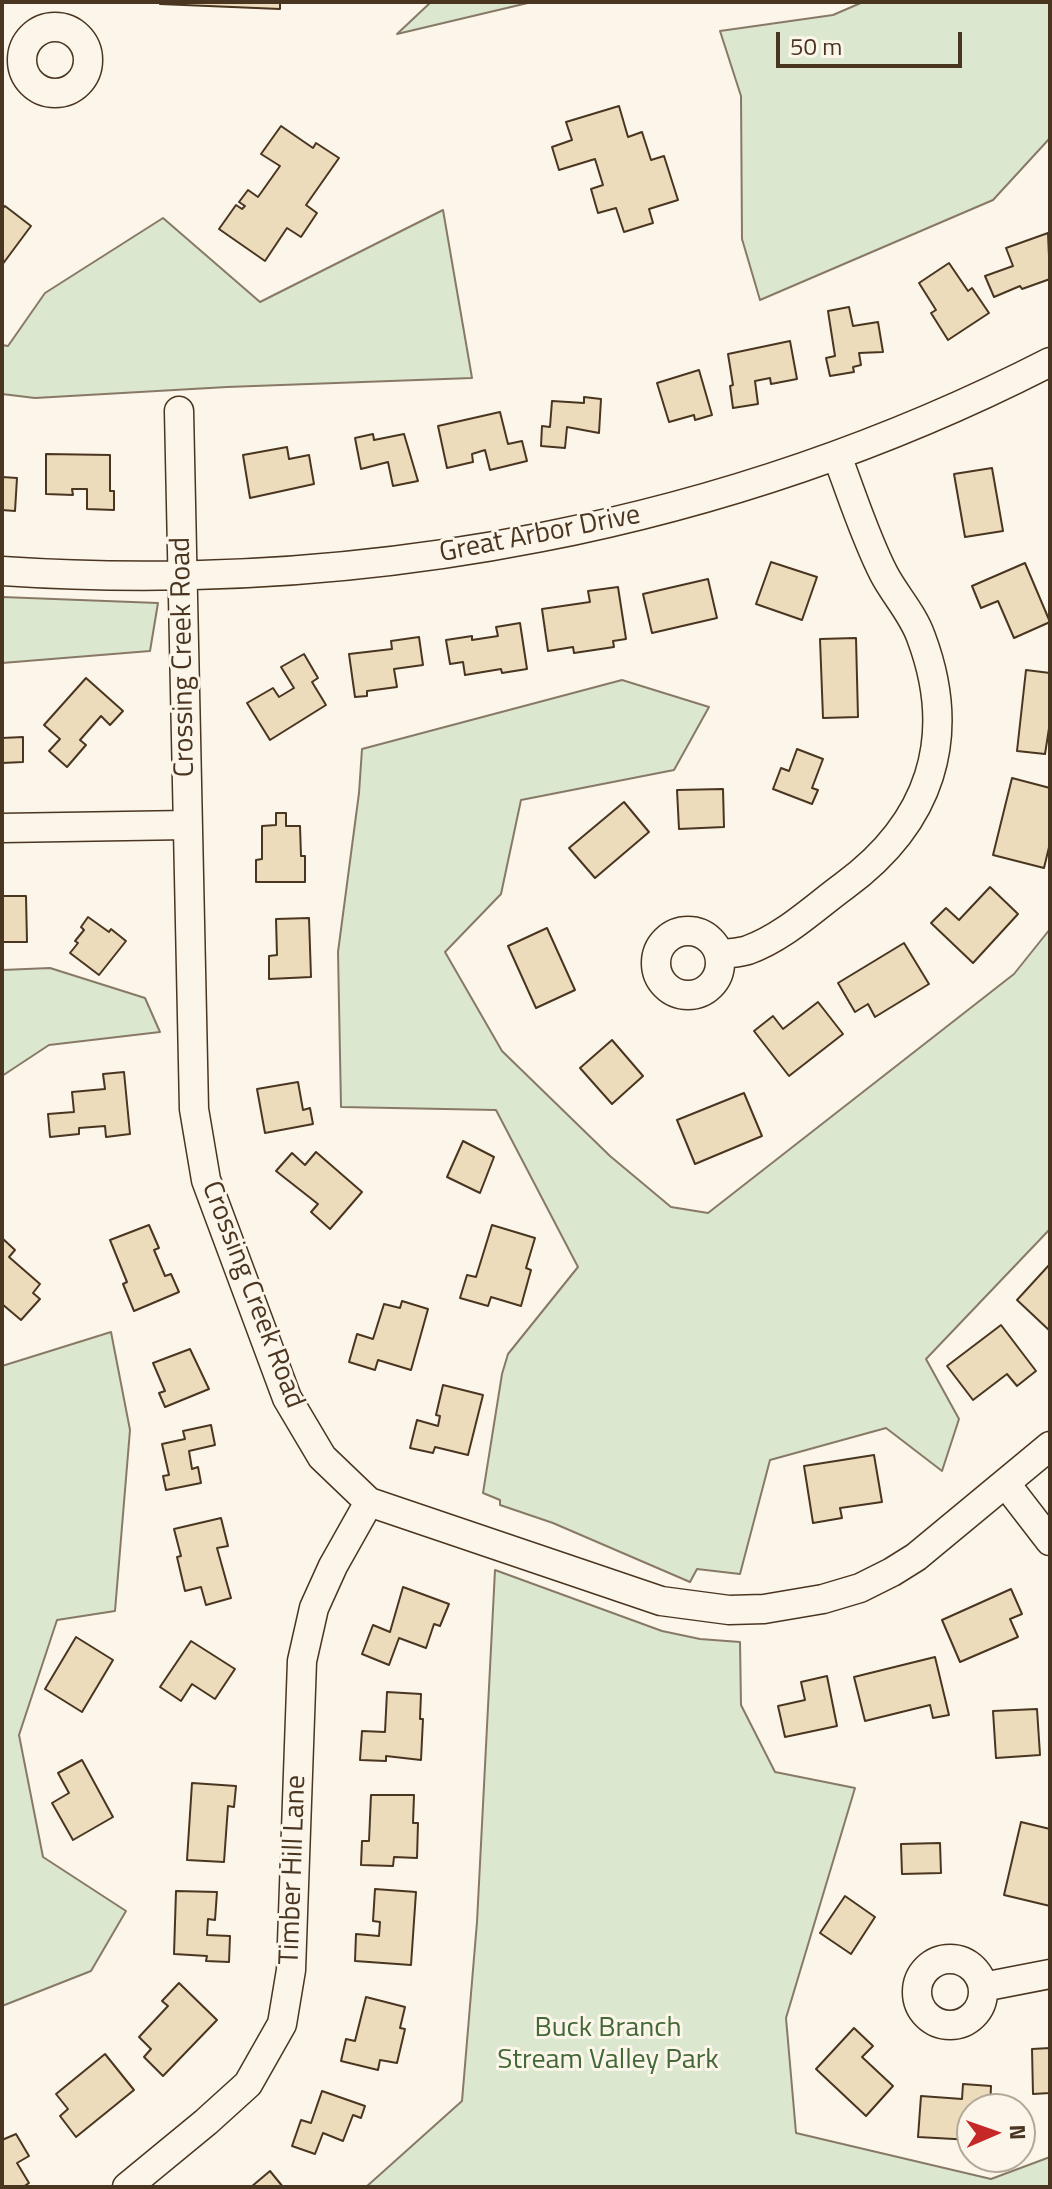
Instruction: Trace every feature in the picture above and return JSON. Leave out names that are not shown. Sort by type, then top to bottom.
[{"type":"street","name":"Great Arbor Drive","points":[[2,571],[182,576],[298,571],[493,547],[676,508],[837,456],[966,402],[1050,362]]},
{"type":"street","name":"Crossing Creek Road","points":[[179,411],[194,1109],[203,1168],[251,1305],[287,1398],[322,1457],[369,1502],[661,1601],[729,1610],[823,1599],[860,1588],[892,1572],[916,1557],[1050,1446]]},
{"type":"street","points":[[719,955],[746,951],[773,938],[873,865],[897,838],[917,805],[931,769],[939,728],[936,684],[920,634],[884,573],[837,456]]},
{"type":"street","points":[[2,828],[187,825]]},
{"type":"street","points":[[1006,1484],[1050,1541]]},
{"type":"street","name":"Timber Hill Lane","points":[[127,2187],[248,2084],[282,2024],[291,1970],[302,1661],[314,1608],[333,1566],[369,1502]]},
{"type":"street","points":[[983,1987],[1050,1974]]},
{"type":"green space","points":[[431,2],[532,2],[397,34]]},
{"type":"green space","points":[[863,2],[1050,2],[1050,138],[993,200],[760,300],[742,239],[741,96],[720,31],[833,15]]},
{"type":"green space","points":[[443,210],[472,378],[35,398],[2,394],[2,345],[8,346],[45,293],[163,218],[260,302]]},
{"type":"green space","points":[[2,597],[158,603],[150,651],[2,663]]},
{"type":"green space","points":[[622,680],[709,707],[674,770],[521,800],[501,894],[445,952],[502,1051],[610,1156],[671,1207],[708,1213],[1014,974],[1050,929],[1050,1229],[926,1359],[959,1419],[942,1471],[886,1428],[770,1460],[740,1574],[697,1569],[690,1582],[553,1523],[500,1505],[500,1500],[483,1493],[508,1354],[578,1267],[496,1110],[341,1107],[338,952],[362,749]]},
{"type":"green space","points":[[50,968],[145,998],[160,1032],[49,1045],[2,1076],[2,970]]},
{"type":"green space","points":[[111,1332],[130,1430],[115,1611],[57,1620],[19,1735],[43,1857],[126,1911],[91,1971],[2,2006],[2,1366]]},
{"type":"green space","name":"Buck Branch Stream Valley Park","points":[[495,1570],[662,1631],[700,1639],[740,1642],[741,1705],[775,1772],[855,1788],[786,2018],[796,2133],[991,2179],[1007,2173],[1036,2173],[1036,2162],[1050,2157],[1050,2187],[366,2187],[462,2101],[477,1922]]},
{"type":"building","points":[[280,2],[280,9],[160,4]]},
{"type":"building","points":[[619,106],[628,137],[642,132],[651,160],[664,156],[678,200],[649,209],[653,223],[624,232],[616,208],[598,213],[591,189],[603,185],[595,159],[559,170],[552,147],[572,140],[566,122]]},
{"type":"building","points":[[281,126],[313,148],[316,143],[339,158],[306,205],[317,213],[301,237],[287,228],[265,261],[219,229],[236,205],[242,209],[245,206],[239,202],[248,190],[258,197],[280,166],[261,154]]},
{"type":"building","points":[[5,206],[31,226],[2,265],[2,209]]},
{"type":"building","points":[[1048,233],[1050,279],[1022,289],[1020,286],[994,297],[985,276],[1013,266],[1006,248]]},
{"type":"building","points":[[949,263],[968,291],[972,288],[989,313],[948,340],[931,313],[936,310],[919,283]]},
{"type":"building","points":[[849,307],[853,326],[878,322],[883,352],[859,353],[861,365],[853,367],[854,372],[830,376],[826,358],[835,356],[828,311]]},
{"type":"building","points":[[790,341],[797,379],[771,384],[770,378],[755,381],[758,404],[733,408],[728,354]]},
{"type":"building","points":[[699,370],[712,415],[695,420],[694,415],[669,422],[657,383]]},
{"type":"building","points":[[584,397],[601,399],[599,433],[567,427],[565,448],[541,446],[542,426],[550,427],[552,401],[584,403]]},
{"type":"building","points":[[500,412],[508,444],[522,441],[527,461],[490,470],[485,450],[472,454],[473,462],[447,468],[438,426]]},
{"type":"building","points":[[373,434],[374,440],[404,434],[418,481],[393,486],[388,462],[361,469],[355,438]]},
{"type":"building","points":[[287,447],[289,459],[309,455],[314,484],[250,498],[243,455]]},
{"type":"building","points":[[46,454],[110,455],[110,491],[114,491],[114,510],[87,509],[87,489],[72,489],[73,495],[46,494]]},
{"type":"building","points":[[992,468],[1003,531],[965,537],[954,474]]},
{"type":"building","points":[[2,477],[17,478],[15,511],[2,510]]},
{"type":"building","points":[[771,562],[817,577],[802,620],[756,604]]},
{"type":"building","points":[[1025,563],[1050,622],[1014,638],[998,601],[981,608],[972,586]]},
{"type":"building","points":[[708,579],[717,618],[652,633],[643,594]]},
{"type":"building","points":[[618,587],[626,639],[613,641],[614,647],[574,653],[573,647],[548,651],[542,609],[590,602],[588,591]]},
{"type":"building","points":[[520,623],[527,669],[502,673],[501,669],[465,675],[463,662],[450,664],[446,640],[498,636],[496,627]]},
{"type":"building","points":[[419,637],[423,665],[394,669],[397,687],[367,691],[367,696],[355,697],[349,654],[392,649],[391,641]]},
{"type":"building","points":[[856,638],[858,717],[823,718],[820,639]]},
{"type":"building","points":[[304,654],[318,678],[312,682],[326,705],[270,740],[247,703],[273,688],[279,697],[294,688],[281,667]]},
{"type":"building","points":[[1026,670],[1050,673],[1050,722],[1045,754],[1017,751]]},
{"type":"building","points":[[86,678],[123,711],[110,725],[101,716],[80,740],[86,745],[67,767],[49,751],[60,739],[44,725]]},
{"type":"building","points":[[23,737],[23,762],[2,763],[2,738]]},
{"type":"building","points":[[797,749],[823,759],[812,788],[818,790],[812,804],[773,789],[781,768],[789,771]]},
{"type":"building","points":[[1012,778],[1050,788],[1050,843],[1044,868],[993,855]]},
{"type":"building","points":[[723,789],[724,827],[679,829],[677,790]]},
{"type":"building","points":[[624,802],[649,832],[595,878],[569,848]]},
{"type":"building","points":[[276,813],[286,813],[286,826],[300,826],[305,882],[256,882],[256,860],[262,859],[262,826],[276,825]]},
{"type":"building","points":[[990,887],[1018,914],[973,963],[931,923],[946,908],[959,920]]},
{"type":"building","points":[[3,896],[26,896],[27,942],[2,942]]},
{"type":"building","points":[[88,917],[126,941],[99,975],[70,953],[78,943],[75,941],[84,930],[81,927]]},
{"type":"building","points":[[309,918],[311,977],[269,979],[269,956],[277,955],[276,919]]},
{"type":"building","points":[[547,928],[575,990],[536,1008],[508,946]]},
{"type":"building","points":[[904,943],[929,984],[875,1017],[868,1004],[855,1012],[838,983]]},
{"type":"building","points":[[818,1002],[843,1034],[789,1076],[754,1031],[773,1016],[783,1029]]},
{"type":"building","points":[[612,1040],[643,1076],[612,1104],[580,1068]]},
{"type":"building","points":[[124,1072],[130,1134],[106,1137],[105,1126],[79,1128],[79,1134],[50,1137],[48,1114],[74,1112],[72,1092],[105,1089],[103,1074]]},
{"type":"building","points":[[298,1082],[303,1110],[310,1108],[313,1124],[265,1133],[257,1089]]},
{"type":"building","points":[[744,1093],[762,1136],[695,1164],[677,1120]]},
{"type":"building","points":[[463,1141],[494,1157],[480,1193],[447,1177]]},
{"type":"building","points":[[316,1152],[362,1192],[330,1229],[311,1212],[318,1204],[276,1171],[292,1153],[305,1165]]},
{"type":"building","points":[[149,1225],[159,1248],[154,1250],[165,1276],[171,1274],[179,1292],[134,1311],[123,1284],[127,1282],[110,1240]]},
{"type":"building","points":[[492,1225],[535,1238],[526,1268],[531,1270],[521,1306],[491,1297],[488,1306],[460,1298],[467,1275],[476,1277]]},
{"type":"building","points":[[2,1238],[15,1250],[9,1257],[40,1284],[33,1293],[40,1299],[21,1320],[2,1304]]},
{"type":"building","points":[[1050,1264],[1050,1331],[1017,1300]]},
{"type":"building","points":[[402,1301],[428,1309],[411,1370],[378,1360],[375,1370],[349,1362],[357,1334],[373,1339],[384,1304],[400,1308]]},
{"type":"building","points":[[1001,1325],[1036,1371],[1017,1386],[1007,1374],[973,1400],[947,1366]]},
{"type":"building","points":[[190,1349],[209,1389],[165,1407],[159,1393],[165,1391],[153,1363]]},
{"type":"building","points":[[443,1385],[483,1395],[468,1455],[435,1447],[433,1453],[410,1448],[417,1420],[438,1426],[440,1416],[436,1415]]},
{"type":"building","points":[[211,1425],[215,1445],[189,1451],[192,1469],[198,1467],[201,1483],[166,1490],[163,1476],[169,1475],[162,1444],[185,1439],[183,1431]]},
{"type":"building","points":[[874,1455],[882,1502],[840,1508],[842,1518],[813,1523],[804,1466]]},
{"type":"building","points":[[221,1518],[228,1546],[217,1548],[231,1598],[206,1605],[201,1587],[185,1591],[174,1529]]},
{"type":"building","points":[[403,1587],[449,1604],[440,1626],[434,1624],[426,1648],[399,1638],[389,1665],[362,1654],[373,1625],[390,1632]]},
{"type":"building","points":[[1011,1589],[1022,1614],[1010,1619],[1018,1637],[960,1662],[942,1620]]},
{"type":"building","points":[[76,1637],[113,1660],[82,1712],[45,1689]]},
{"type":"building","points":[[191,1641],[235,1669],[215,1699],[192,1684],[181,1701],[160,1687]]},
{"type":"building","points":[[935,1657],[949,1715],[933,1718],[930,1705],[865,1721],[854,1677]]},
{"type":"building","points":[[827,1676],[837,1726],[785,1737],[778,1706],[805,1700],[801,1682]]},
{"type":"building","points":[[387,1692],[421,1694],[421,1760],[386,1756],[386,1761],[360,1760],[362,1731],[385,1732]]},
{"type":"building","points":[[1037,1709],[1040,1755],[996,1758],[993,1711]]},
{"type":"building","points":[[82,1760],[113,1817],[73,1840],[52,1803],[69,1793],[58,1773]]},
{"type":"building","points":[[192,1783],[236,1786],[234,1807],[228,1806],[224,1862],[187,1860]]},
{"type":"building","points":[[371,1795],[414,1795],[413,1823],[418,1823],[417,1858],[394,1857],[393,1866],[361,1865],[362,1841],[369,1841]]},
{"type":"building","points":[[1021,1822],[1050,1829],[1050,1906],[1004,1895]]},
{"type":"building","points":[[940,1843],[941,1873],[902,1874],[901,1844]]},
{"type":"building","points":[[375,1889],[416,1892],[411,1965],[355,1961],[356,1934],[379,1936],[380,1922],[373,1921]]},
{"type":"building","points":[[176,1891],[217,1892],[215,1920],[208,1919],[207,1935],[230,1936],[229,1962],[206,1961],[207,1956],[174,1954]]},
{"type":"building","points":[[845,1896],[875,1917],[851,1954],[820,1933]]},
{"type":"building","points":[[179,1983],[217,2020],[163,2076],[144,2057],[151,2049],[139,2037],[168,2006],[162,2001]]},
{"type":"building","points":[[366,1997],[405,2007],[400,2028],[405,2029],[397,2063],[380,2060],[378,2070],[341,2061],[346,2039],[355,2041]]},
{"type":"building","points":[[854,2028],[873,2046],[862,2057],[893,2086],[866,2116],[816,2069]]},
{"type":"building","points":[[1050,2048],[1050,2093],[1033,2093],[1032,2049]]},
{"type":"building","points":[[105,2054],[134,2090],[76,2137],[60,2116],[68,2109],[56,2094]]},
{"type":"building","points":[[963,2084],[991,2086],[991,2093],[962,2093]]},
{"type":"building","points":[[322,2091],[365,2106],[361,2118],[353,2115],[343,2141],[323,2133],[315,2154],[292,2146],[301,2120],[311,2123]]},
{"type":"building","points":[[921,2096],[956,2099],[956,2139],[918,2137]]},
{"type":"building","points":[[16,2134],[29,2156],[17,2163],[29,2183],[23,2187],[2,2187],[2,2140]]},
{"type":"building","points":[[270,2171],[283,2187],[251,2187]]}]
